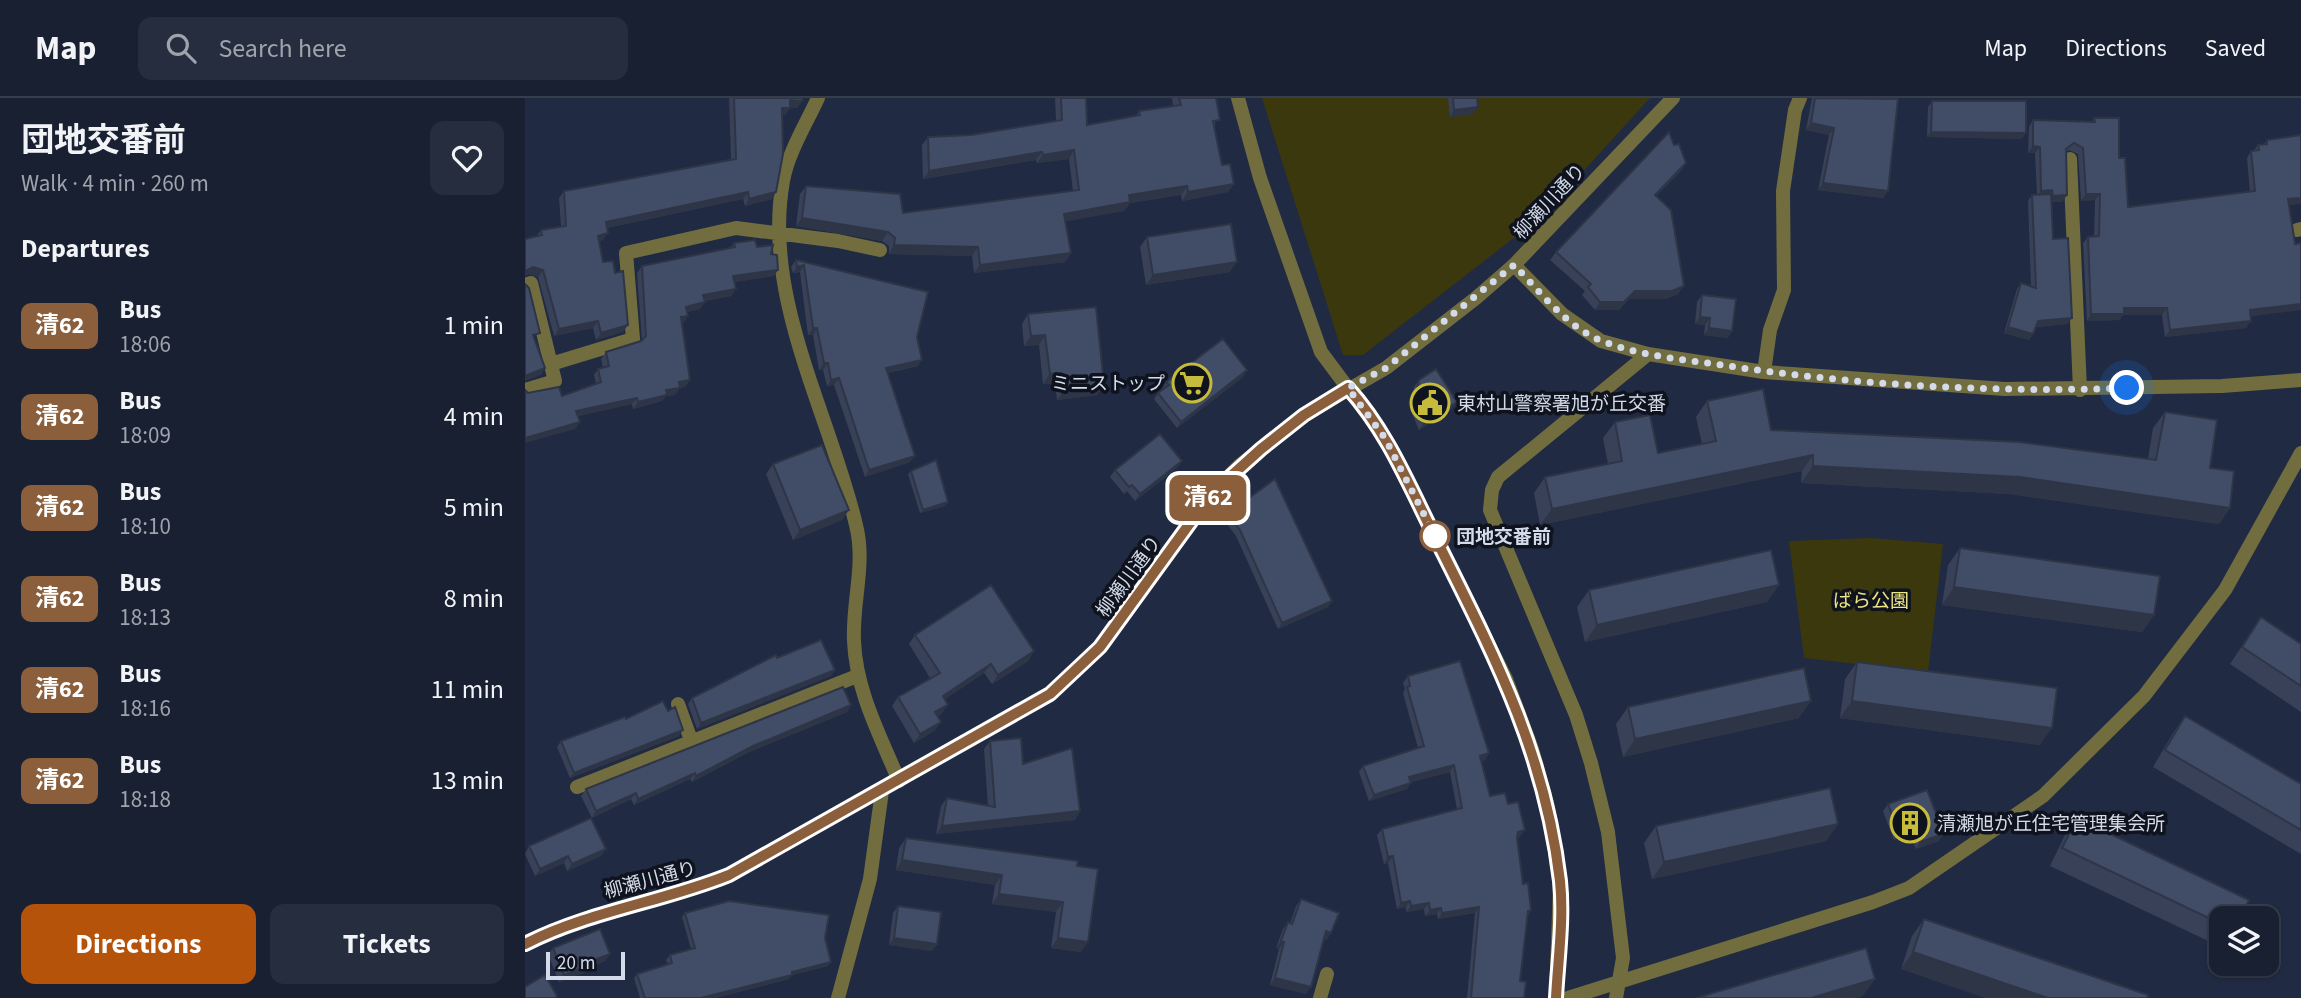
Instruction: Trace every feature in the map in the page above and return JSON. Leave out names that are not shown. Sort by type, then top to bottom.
[{"type":"street","points":[[818,98],[783,180],[781,234],[787,293],[857,526],[859,575],[853,638],[857,676],[899,780]]},
{"type":"street","points":[[1238,98],[1260,178],[1321,352],[1385,438],[1506,679],[1532,749],[1548,807],[1560,884],[1556,998]]},
{"type":"street","name":"柳瀬川通り","points":[[525,943],[569,923],[688,891],[729,875],[1050,694],[1100,647],[1211,494],[1240,465],[1348,388],[1386,368],[1514,265],[1673,98]]},
{"type":"street","points":[[1764,372],[1770,330],[1784,290],[1783,191],[1795,110],[1800,98]]},
{"type":"street","points":[[2070,159],[2080,390]]},
{"type":"street","points":[[551,364],[633,339],[626,253],[736,228],[838,241],[880,250]]},
{"type":"street","points":[[1514,265],[1583,331],[1601,341],[1648,354],[1764,372],[2005,389],[2080,390],[2301,380]]},
{"type":"street","points":[[525,285],[531,283],[555,381],[525,390]]},
{"type":"street","points":[[1616,998],[1623,958],[1608,832],[1591,763],[1576,715],[1490,510],[1492,490],[1499,477],[1648,354]]},
{"type":"street","points":[[1568,998],[1909,888],[2043,796],[2144,696],[2225,590],[2301,453]]},
{"type":"street","points":[[577,786],[857,676]]},
{"type":"street","points":[[678,704],[691,740]]},
{"type":"street","points":[[838,998],[870,879],[882,791]]},
{"type":"street","points":[[1320,998],[1327,974]]},
{"type":"green space","points":[[1262,98],[1650,98],[1578,177],[1515,237],[1363,355],[1343,355]]},
{"type":"green space","name":"ばら公園","points":[[1871,538],[1943,544],[1928,672],[1804,658],[1789,541]]},
{"type":"building","points":[[734,98],[802,98],[802,101],[790,100],[790,108],[782,108],[783,154],[776,192],[749,199],[748,192],[606,222],[608,233],[598,236],[603,262],[613,261],[615,273],[623,271],[628,325],[601,333],[598,321],[559,329],[543,270],[533,267],[525,271],[525,239],[542,235],[541,230],[566,226],[564,191],[736,159]]},
{"type":"building","points":[[1061,98],[1086,98],[1087,125],[1140,115],[1139,111],[1181,105],[1179,98],[1216,98],[1220,120],[1213,121],[1222,165],[1230,164],[1234,184],[1188,192],[1187,186],[1129,195],[1130,202],[1064,214],[1071,253],[980,265],[978,247],[894,245],[895,238],[888,232],[802,218],[806,186],[900,194],[903,213],[1079,190],[1074,150],[1043,155],[1042,152],[929,171],[928,137],[971,135],[1062,120]]},
{"type":"building","points":[[1453,98],[1477,98],[1478,107],[1454,110]]},
{"type":"building","points":[[1815,98],[1898,99],[1888,191],[1823,183],[1834,128],[1811,123]]},
{"type":"building","points":[[1932,101],[2026,101],[2026,133],[1931,132]]},
{"type":"building","points":[[2094,118],[2119,118],[2119,158],[2125,158],[2128,207],[2255,191],[2251,151],[2259,150],[2258,145],[2267,144],[2267,140],[2301,135],[2301,198],[2288,199],[2295,244],[2301,243],[2301,304],[2250,310],[2251,321],[2170,330],[2167,308],[2124,308],[2124,314],[2091,314],[2088,237],[2099,236],[2100,194],[2086,194],[2083,148],[2074,143],[2066,149],[2067,195],[2053,196],[2052,190],[2041,191],[2040,147],[2033,146],[2033,120],[2095,122]]},
{"type":"building","points":[[1669,132],[1674,145],[1679,144],[1686,163],[1655,195],[1671,210],[1684,286],[1672,291],[1635,291],[1624,302],[1600,302],[1588,287],[1591,284],[1556,252]]},
{"type":"building","points":[[2051,194],[2053,239],[2068,238],[2072,318],[2038,321],[2033,334],[2008,327],[2021,283],[2036,288],[2032,195]]},
{"type":"building","points":[[1231,224],[1237,262],[1153,275],[1147,237]]},
{"type":"building","points":[[755,240],[757,247],[773,245],[771,254],[777,255],[778,270],[733,276],[736,289],[703,295],[705,302],[686,307],[688,316],[681,317],[690,380],[679,382],[680,388],[666,390],[667,395],[638,402],[637,398],[576,411],[580,422],[525,438],[525,390],[528,393],[559,387],[562,396],[601,382],[598,369],[609,366],[606,352],[641,341],[646,336],[642,266],[735,247],[734,243]]},
{"type":"building","points":[[796,260],[928,292],[917,337],[922,360],[886,368],[915,456],[869,470],[839,378],[831,380],[828,363],[824,363],[817,328],[813,328],[804,265],[797,267]]},
{"type":"building","points":[[525,284],[529,288],[540,333],[533,335],[545,368],[525,376]]},
{"type":"building","points":[[1702,295],[1736,299],[1732,331],[1709,328],[1710,318],[1700,317]]},
{"type":"building","points":[[1096,307],[1104,385],[1064,390],[1061,373],[1050,374],[1045,335],[1031,336],[1028,314]]},
{"type":"building","points":[[1223,339],[1247,370],[1181,422],[1158,393],[1169,385],[1166,382]]},
{"type":"building","name":"東村山警察署旭が丘交番","points":[[1436,369],[1457,402],[1424,423],[1415,402],[1419,380]]},
{"type":"building","points":[[1763,389],[1771,430],[2019,442],[2156,460],[2165,412],[2217,420],[2210,468],[2234,471],[2230,508],[2020,477],[1813,466],[1813,455],[1552,509],[1545,477],[1622,461],[1615,422],[1650,415],[1658,453],[1716,441],[1707,401]]},
{"type":"building","points":[[1160,434],[1182,461],[1140,494],[1132,485],[1129,487],[1115,470]]},
{"type":"building","points":[[822,445],[849,510],[800,530],[773,464]]},
{"type":"building","points":[[936,460],[948,502],[923,510],[911,471]]},
{"type":"building","points":[[1275,479],[1332,601],[1282,623],[1240,530],[1221,505],[1240,492],[1246,500]]},
{"type":"building","points":[[1960,548],[2160,576],[2154,615],[1954,587]]},
{"type":"building","points":[[1771,550],[1779,585],[1597,625],[1589,590]]},
{"type":"building","points":[[991,585],[1034,651],[998,675],[991,664],[943,696],[948,705],[935,712],[941,722],[920,734],[898,697],[940,673],[915,635]]},
{"type":"building","points":[[2261,617],[2301,644],[2301,686],[2242,647]]},
{"type":"building","points":[[821,640],[835,670],[701,723],[692,698],[776,655],[777,658]]},
{"type":"building","points":[[1460,661],[1489,753],[1480,756],[1490,796],[1505,793],[1508,804],[1518,802],[1525,830],[1518,832],[1517,838],[1523,884],[1528,883],[1531,910],[1528,911],[1520,981],[1526,982],[1524,998],[1471,998],[1479,907],[1442,913],[1441,908],[1430,910],[1429,903],[1411,906],[1410,901],[1401,903],[1393,856],[1388,857],[1382,829],[1462,808],[1454,765],[1409,777],[1411,783],[1374,795],[1363,766],[1424,746],[1407,687],[1410,686],[1408,676]]},
{"type":"building","points":[[1857,662],[2057,688],[2052,728],[1852,701]]},
{"type":"building","points":[[1804,668],[1811,701],[1635,739],[1628,707]]},
{"type":"building","points":[[843,687],[851,705],[753,746],[696,776],[695,773],[638,799],[636,793],[596,811],[586,789]]},
{"type":"building","points":[[663,701],[668,711],[675,707],[683,730],[574,773],[561,741],[625,717],[626,719]]},
{"type":"building","points":[[2185,716],[2301,784],[2301,830],[2165,750]]},
{"type":"building","points":[[1021,738],[1023,764],[1072,748],[1080,811],[942,826],[947,798],[995,807],[990,741]]},
{"type":"building","points":[[1830,788],[1838,824],[1664,862],[1656,826]]},
{"type":"building","name":"清瀬旭が丘住宅管理集会所","points":[[1927,790],[1944,834],[1920,842],[1915,828],[1899,833],[1888,804]]},
{"type":"building","points":[[591,818],[606,849],[572,864],[568,856],[540,869],[529,846]]},
{"type":"building","points":[[2077,818],[2249,900],[2246,906],[2209,906],[2209,918],[2062,848]]},
{"type":"building","points":[[906,838],[1078,861],[1077,866],[1098,869],[1088,942],[1058,938],[1063,902],[999,894],[1002,875],[902,860]]},
{"type":"building","points":[[1301,899],[1339,913],[1331,933],[1326,931],[1311,987],[1275,978],[1284,942],[1281,941],[1288,922],[1292,924]]},
{"type":"building","points":[[729,901],[829,915],[825,938],[831,962],[792,972],[792,975],[701,998],[645,998],[637,974],[672,963],[670,955],[695,948],[685,913]]},
{"type":"building","points":[[898,906],[941,912],[937,944],[894,938]]},
{"type":"building","points":[[1924,919],[2148,995],[2147,998],[2048,998],[1913,952]]},
{"type":"building","points":[[600,929],[610,954],[564,975],[553,948]]},
{"type":"building","points":[[1866,948],[1875,979],[1811,998],[1696,998]]},
{"type":"building","points":[[545,975],[557,996],[525,998],[525,987]]},
{"type":"bus line","name":"清62","points":[[525,944],[558,927],[604,912],[688,891],[729,875],[1003,723],[1050,694],[1100,647],[1211,494],[1240,465],[1304,415],[1348,388],[1385,438],[1506,679],[1532,749],[1548,807],[1560,884],[1556,998]]},
{"type":"place","name":"ミニストップ","points":[[1192,383]]},
{"type":"place","name":"東村山警察署旭が丘交番","points":[[1430,403]]},
{"type":"place","name":"団地交番前","points":[[1435,536]]},
{"type":"place","name":"清瀬旭が丘住宅管理集会所","points":[[1910,823]]},
{"type":"route","points":[[1435,536],[1385,438],[1348,388],[1386,368],[1514,265],[1562,314],[1583,331],[1601,341],[1648,354],[1764,372],[1918,384],[2005,389],[2127,388]]}]
